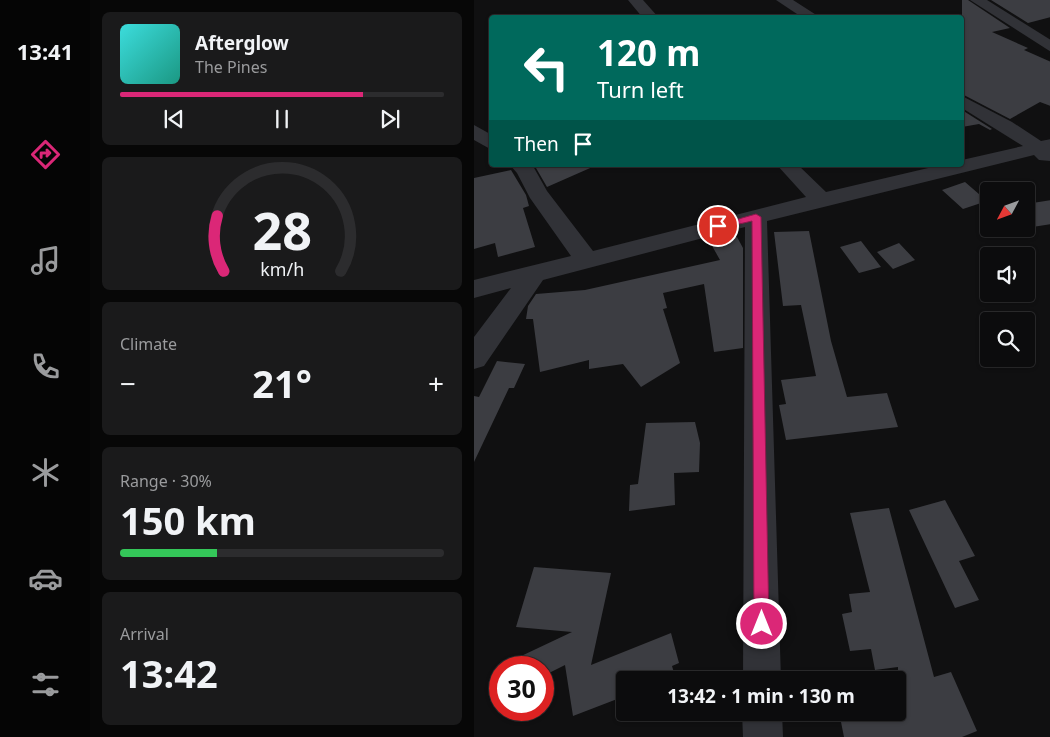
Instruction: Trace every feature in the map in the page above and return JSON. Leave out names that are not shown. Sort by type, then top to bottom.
[{"type":"street","points":[[635,0],[649,15]]},
{"type":"street","points":[[783,0],[809,15]]},
{"type":"street","points":[[977,0],[1050,47]]},
{"type":"street","points":[[964,102],[1046,151]]},
{"type":"street","points":[[474,131],[489,142]]},
{"type":"street","points":[[474,289],[821,200],[1046,151]]},
{"type":"street","points":[[522,167],[526,170],[537,192],[587,260]]},
{"type":"street","points":[[789,167],[821,200]]},
{"type":"street","points":[[756,217],[762,671]]},
{"type":"street","points":[[474,358],[535,273]]},
{"type":"street","points":[[762,721],[763,737]]},
{"type":"building","points":[[962,0],[968,0],[1010,28],[992,32],[1028,48],[1024,50],[1051,62],[1051,106],[1040,102],[1010,119],[964,95],[964,15],[962,15]]},
{"type":"building","points":[[991,0],[1051,0],[1051,17],[1028,23]]},
{"type":"building","points":[[964,111],[992,129],[990,130],[979,124],[964,127]]},
{"type":"building","points":[[539,167],[592,167],[547,187],[536,168]]},
{"type":"building","points":[[511,170],[526,195],[529,206],[523,208],[535,247],[498,257],[495,243],[474,249],[474,178]]},
{"type":"building","points":[[965,182],[980,195],[980,203],[963,209],[942,190]]},
{"type":"building","points":[[1051,200],[1051,224],[1035,227],[1035,203]]},
{"type":"building","points":[[809,231],[831,341],[847,397],[887,393],[898,427],[786,440],[779,405],[786,404],[781,380],[816,376],[801,305],[783,306],[774,232]]},
{"type":"building","points":[[737,237],[743,248],[743,348],[714,352],[704,284],[663,293],[667,308],[663,309],[680,363],[641,387],[623,364],[589,369],[589,360],[540,372],[533,319],[526,319],[528,306],[536,294],[585,290],[720,260],[711,244]]},
{"type":"building","points":[[861,241],[881,267],[859,273],[840,247]]},
{"type":"building","points":[[899,243],[915,260],[893,269],[877,252]]},
{"type":"building","points":[[497,361],[525,364],[514,388],[509,388],[474,462],[474,396],[479,397]]},
{"type":"building","points":[[695,422],[700,443],[699,472],[674,473],[675,505],[629,511],[630,485],[638,484],[646,423]]},
{"type":"building","points":[[945,500],[975,556],[959,561],[979,600],[955,608],[909,510]]},
{"type":"building","points":[[889,508],[934,677],[951,672],[977,731],[962,737],[844,737],[841,721],[906,721],[906,671],[898,671],[898,667],[875,670],[871,649],[850,651],[842,614],[852,612],[849,594],[870,592],[850,513]]},
{"type":"building","points":[[534,567],[611,573],[591,665],[671,633],[679,663],[672,666],[674,671],[616,671],[616,699],[573,716],[565,665],[554,670],[554,656],[521,656],[572,632],[516,627]]},
{"type":"route","points":[[718,226],[756,217],[762,624]]}]
